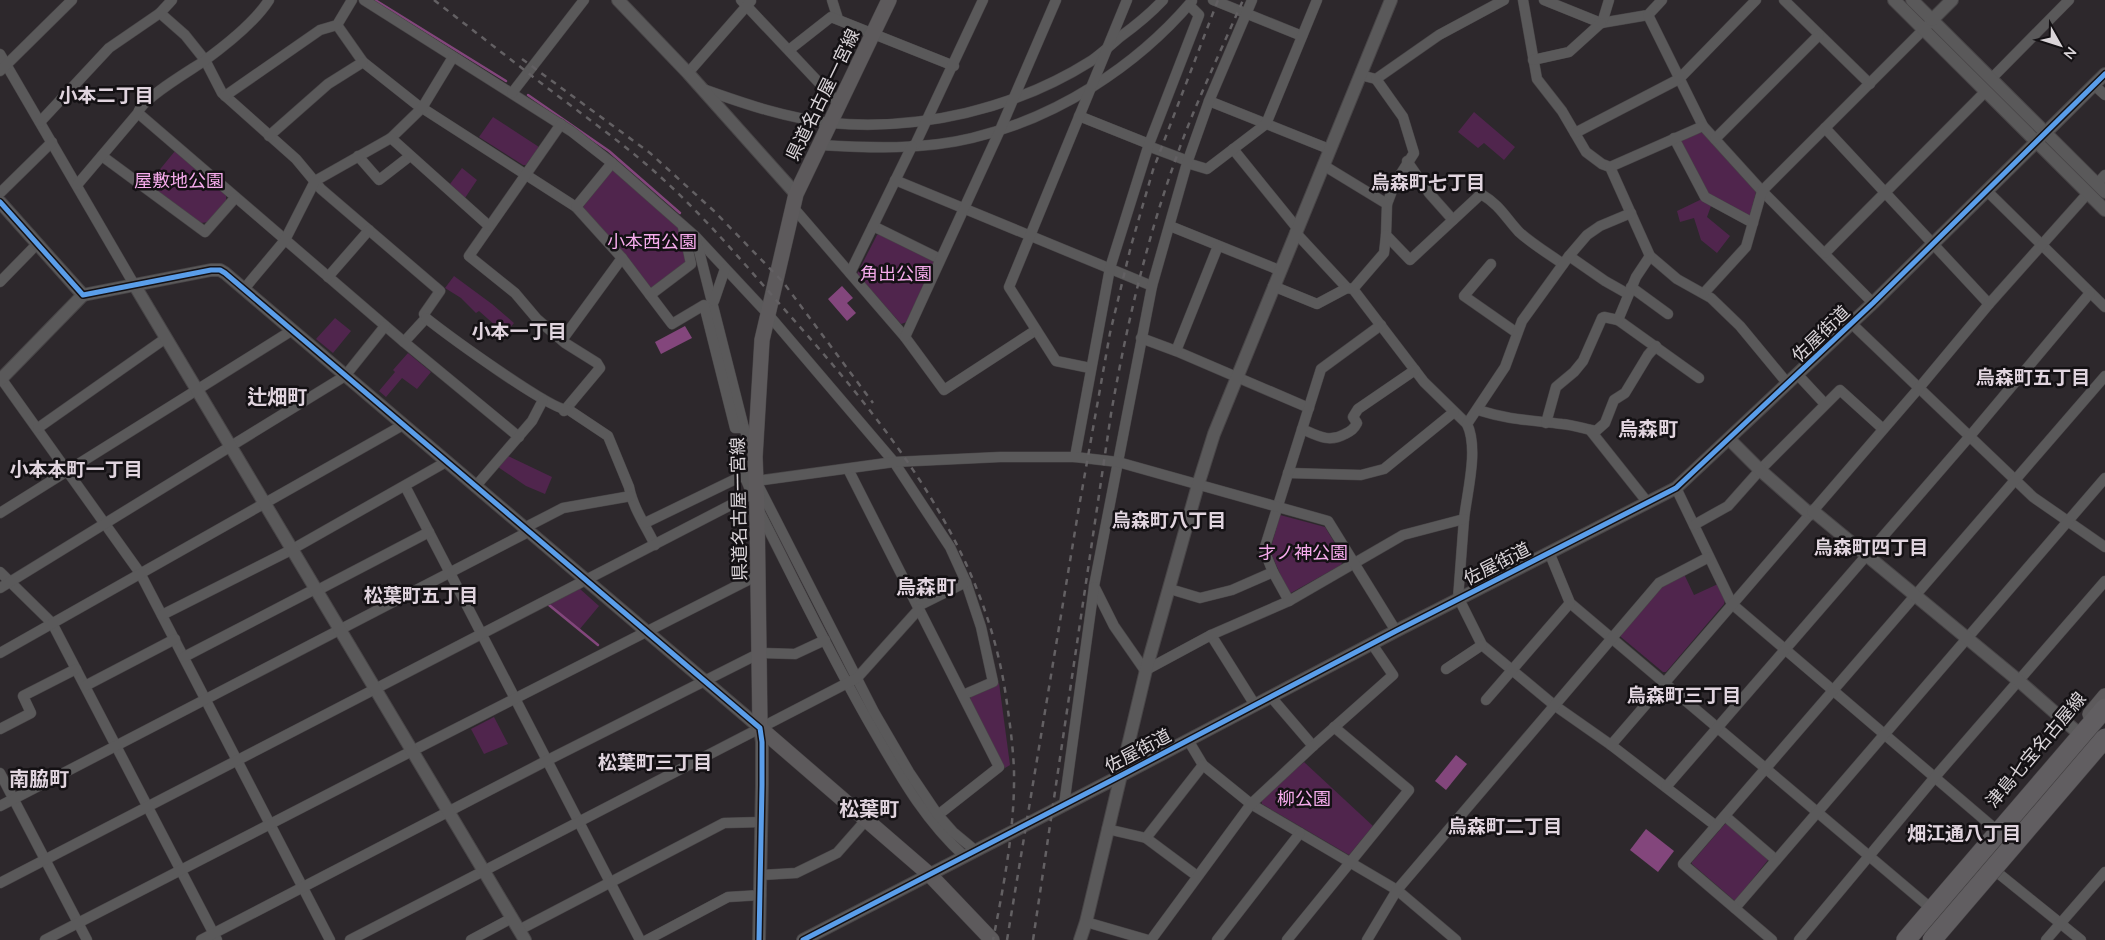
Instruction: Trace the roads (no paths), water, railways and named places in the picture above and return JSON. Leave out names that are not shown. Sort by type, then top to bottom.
[{"type":"highway","points":[[1906,940],[2074,739],[2105,708]]},
{"type":"highway","points":[[1963,915],[1980,875],[2105,722]]},
{"type":"highway","points":[[1919,940],[2062,766],[2068,758],[2074,739]]},
{"type":"highway","points":[[1932,940],[2104,749]]},
{"type":"main road","name":"県道名古屋一宮線","points":[[760,728],[755,457],[762,340],[794,200],[889,0]]},
{"type":"main road","name":"津島七宝名古屋線","points":[[1897,940],[2074,739],[2105,696]]},
{"type":"main road","points":[[760,728],[930,875],[992,940]]},
{"type":"main road","points":[[1941,940],[2104,749]]},
{"type":"street","points":[[3,68],[72,0]]},
{"type":"street","points":[[40,122],[109,48],[160,13],[172,0]]},
{"type":"street","points":[[77,185],[138,113],[144,102],[205,60],[262,13],[269,0]]},
{"type":"street","points":[[225,96],[320,30],[338,25],[352,0]]},
{"type":"street","points":[[364,0],[561,124],[612,163],[648,192],[696,237],[767,313],[894,462],[950,547],[966,582],[981,627],[993,682],[963,695]]},
{"type":"street","points":[[512,93],[584,0]]},
{"type":"street","points":[[618,0],[701,88],[794,200],[850,274],[905,337],[944,390],[1036,330]]},
{"type":"street","points":[[832,0],[838,19]]},
{"type":"street","points":[[850,274],[895,180],[928,120],[983,0]]},
{"type":"street","points":[[905,337],[962,209],[1000,130],[1056,0]]},
{"type":"street","points":[[1090,368],[1056,361],[1009,287],[1127,0]]},
{"type":"street","points":[[701,88],[755,108],[831,123],[875,125],[960,115],[1044,87],[1092,60],[1154,10],[1163,0]]},
{"type":"street","points":[[1213,0],[1302,36]]},
{"type":"street","points":[[1064,805],[1094,586],[1152,286],[1187,162],[1209,101],[1252,0]]},
{"type":"street","points":[[1080,116],[1207,169],[1266,124],[1317,0]]},
{"type":"street","points":[[1083,939],[1107,829],[1146,671],[1198,484],[1214,434],[1279,270],[1391,0]]},
{"type":"street","points":[[1376,79],[1439,35],[1504,0]]},
{"type":"street","points":[[1523,0],[1537,79],[1562,111],[1586,152],[1602,164],[1610,167],[1702,126]]},
{"type":"street","points":[[1544,0],[1601,24]]},
{"type":"street","points":[[1601,24],[1609,0]]},
{"type":"street","points":[[1533,60],[1569,52],[1601,24],[1648,15],[1662,0]]},
{"type":"street","points":[[1575,133],[1679,78],[1756,0]]},
{"type":"street","points":[[1784,0],[1870,84]]},
{"type":"street","points":[[1894,0],[1928,25],[1991,79],[2042,138]]},
{"type":"street","points":[[1912,0],[1928,25],[1985,92],[2099,186],[2105,210]]},
{"type":"street","points":[[1704,293],[1746,247],[1762,191],[1952,0]]},
{"type":"street","points":[[1991,79],[2069,0]]},
{"type":"street","points":[[688,73],[746,1],[840,105]]},
{"type":"street","points":[[820,145],[859,148],[914,146],[970,138],[1000,130],[1059,106],[1092,86],[1148,46],[1191,2],[1199,15],[1148,145],[1110,268],[1075,457]]},
{"type":"street","points":[[160,13],[184,35],[205,60],[225,96],[296,159],[321,189],[440,291],[424,314],[426,318],[544,400],[564,410],[569,410],[608,436],[631,496],[656,545]]},
{"type":"street","points":[[1648,15],[1702,126],[1762,191],[1872,303]]},
{"type":"street","points":[[789,50],[832,16],[954,66]]},
{"type":"street","points":[[338,25],[363,62],[422,108],[576,207],[622,258],[672,324],[704,305],[735,428],[744,428]]},
{"type":"street","points":[[1715,139],[1819,35]]},
{"type":"street","points":[[0,54],[3,68],[52,142],[291,550],[522,935],[610,883],[724,823],[762,822]]},
{"type":"street","points":[[244,289],[284,240],[315,180],[391,138],[422,108],[453,57]]},
{"type":"street","points":[[270,136],[328,84],[363,62]]},
{"type":"street","name":"佐屋街道","points":[[803,940],[1120,776],[1396,630],[1676,488],[1798,375],[2042,138],[2105,74]]},
{"type":"street","points":[[1273,286],[1317,304],[1350,288],[1384,253],[1387,204],[1395,183],[1407,161],[1414,153],[1403,117],[1376,79],[1360,75]]},
{"type":"street","points":[[2094,85],[2105,95]]},
{"type":"street","points":[[1825,254],[1985,92]]},
{"type":"street","points":[[1209,101],[1329,149]]},
{"type":"street","points":[[138,113],[284,240],[518,437]]},
{"type":"street","points":[[561,124],[468,256],[514,293],[537,319],[562,340],[597,363],[600,368],[564,410]]},
{"type":"street","points":[[1825,128],[1989,304]]},
{"type":"street","points":[[391,138],[489,226]]},
{"type":"street","points":[[1674,138],[1705,197],[1753,224]]},
{"type":"street","points":[[0,193],[52,142]]},
{"type":"street","points":[[1233,149],[1296,230],[1350,288],[1415,370],[1467,424],[1471,432],[1472,453],[1464,519],[1459,599],[1482,644],[1554,705],[1611,745],[1716,826]]},
{"type":"street","points":[[102,156],[205,232],[235,198]]},
{"type":"street","points":[[358,156],[380,180],[410,156]]},
{"type":"street","points":[[1407,161],[1429,192],[1453,220]]},
{"type":"street","points":[[576,207],[612,163]]},
{"type":"street","points":[[1323,165],[1387,204]]},
{"type":"street","points":[[1610,167],[1650,256],[1677,280],[1704,293],[1740,326],[1788,384]]},
{"type":"street","points":[[895,180],[1152,286]]},
{"type":"street","points":[[1611,745],[1812,513],[1989,304],[2099,186]]},
{"type":"street","points":[[1987,191],[2105,307]]},
{"type":"street","points":[[1386,235],[1410,260],[1481,194],[1492,200],[1503,210],[1520,233],[1605,281],[1630,291],[1668,314]]},
{"type":"street","points":[[0,202],[83,295]]},
{"type":"street","points":[[1467,424],[1505,367],[1517,333],[1527,313],[1566,260],[1587,235],[1600,226],[1630,213]]},
{"type":"street","points":[[650,295],[691,264],[683,226]]},
{"type":"street","points":[[873,226],[940,259]]},
{"type":"street","points":[[1170,226],[1279,270]]},
{"type":"street","points":[[328,277],[369,230]]},
{"type":"street","points":[[696,237],[714,302],[744,428],[755,457]]},
{"type":"street","points":[[0,282],[37,244]]},
{"type":"street","points":[[1176,351],[1218,246]]},
{"type":"street","points":[[1618,320],[1630,291],[1650,256]]},
{"type":"street","points":[[562,340],[622,258]]},
{"type":"street","points":[[1491,264],[1464,296],[1517,333]]},
{"type":"street","points":[[714,302],[725,268]]},
{"type":"street","points":[[330,940],[140,573],[38,428],[0,378],[83,295],[220,270],[760,728],[762,742],[762,822],[759,940]]},
{"type":"street","points":[[1666,787],[1970,436],[2090,293]]},
{"type":"street","points":[[1546,423],[1556,387],[1574,372],[1583,361],[1604,317],[1618,320],[1699,378]]},
{"type":"street","points":[[404,342],[426,318]]},
{"type":"street","points":[[1851,323],[2034,497],[2105,547]]},
{"type":"street","points":[[1289,601],[1273,572],[1264,550],[1321,369],[1381,325]]},
{"type":"street","points":[[0,588],[345,376],[385,326]]},
{"type":"street","points":[[0,513],[291,331]]},
{"type":"street","points":[[38,428],[166,338]]},
{"type":"street","points":[[1141,338],[1309,408]]},
{"type":"street","points":[[1478,410],[1501,418],[1564,424],[1596,431],[1601,428],[1614,400],[1625,393],[1648,355],[1656,346]]},
{"type":"street","points":[[1302,429],[1326,439],[1336,439],[1342,436],[1354,429],[1357,423],[1353,417],[1358,409],[1415,370]]},
{"type":"street","points":[[1798,375],[1825,404]]},
{"type":"street","points":[[1772,940],[1683,864],[2105,376]]},
{"type":"street","points":[[1694,524],[1728,506],[1760,470],[1840,390],[1883,429]]},
{"type":"street","points":[[475,487],[532,421],[544,400]]},
{"type":"street","points":[[1288,474],[1361,475],[1384,469],[1454,412]]},
{"type":"street","points":[[0,652],[403,424]]},
{"type":"street","points":[[1590,430],[1648,503]]},
{"type":"street","points":[[1730,439],[1760,470],[2019,681],[2074,739]]},
{"type":"street","points":[[0,883],[755,494],[848,469],[894,462],[1000,457],[1075,457],[1118,462],[1328,521],[1396,630]]},
{"type":"street","points":[[162,616],[291,550],[446,462]]},
{"type":"street","points":[[848,469],[999,767],[938,815]]},
{"type":"street","points":[[645,522],[744,475],[909,772],[938,815],[953,832],[976,850]]},
{"type":"street","points":[[1735,908],[2105,478]]},
{"type":"street","points":[[405,486],[577,822],[640,940]]},
{"type":"street","points":[[1676,488],[1732,604],[1994,828]]},
{"type":"street","points":[[755,494],[847,684],[918,806],[946,840],[964,857]]},
{"type":"street","points":[[0,806],[450,574],[528,532],[530,525],[563,508],[631,496]]},
{"type":"street","points":[[1146,671],[1211,635],[1289,601],[1403,535],[1464,519]]},
{"type":"street","points":[[184,657],[428,532]]},
{"type":"street","points":[[1549,552],[1570,602],[1927,905]]},
{"type":"street","points":[[1368,940],[1397,890],[1659,583],[1709,557]]},
{"type":"street","points":[[0,572],[52,623],[215,937]]},
{"type":"street","points":[[1170,589],[1200,598],[1232,590],[1273,572]]},
{"type":"street","points":[[45,940],[758,575]]},
{"type":"street","points":[[1799,940],[1935,777],[2105,581]]},
{"type":"street","points":[[350,940],[847,684],[857,678],[918,608],[966,582]]},
{"type":"street","points":[[1094,586],[1114,626],[1146,671]]},
{"type":"street","points":[[1486,700],[1570,602]]},
{"type":"street","points":[[1211,635],[1255,705]]},
{"type":"street","points":[[85,686],[175,639]]},
{"type":"street","points":[[201,940],[215,937],[303,887],[760,653],[795,654],[825,640]]},
{"type":"street","points":[[1086,922],[1149,940],[1251,804],[1393,675],[1372,644]]},
{"type":"street","points":[[1446,669],[1482,644]]},
{"type":"street","points":[[0,729],[31,713],[23,696],[76,669]]},
{"type":"street","points":[[1271,697],[1313,746]]},
{"type":"street","points":[[1287,940],[1409,790],[1334,727]]},
{"type":"street","points":[[1188,740],[1203,765],[1251,804],[1397,890],[1444,936],[1456,940]]},
{"type":"street","points":[[1146,838],[1203,765]]},
{"type":"street","points":[[0,773],[86,940]]},
{"type":"street","points":[[1725,816],[1776,860]]},
{"type":"street","points":[[761,875],[796,873],[837,853],[866,820]]},
{"type":"street","points":[[1107,829],[1146,838],[1197,876]]},
{"type":"street","points":[[1217,940],[1300,832]]},
{"type":"street","points":[[2046,940],[2105,872]]},
{"type":"street","points":[[1998,873],[2081,940]]},
{"type":"street","points":[[647,940],[728,897],[761,895]]},
{"type":"street","points":[[470,940],[512,918]]},
{"type":"waterway","points":[[375,0],[506,81]]},
{"type":"waterway","points":[[528,95],[609,151],[680,213]]},
{"type":"waterway","points":[[549,605],[598,645]]},
{"type":"railway","points":[[434,0],[621,144],[682,197],[731,248],[852,388],[887,433],[949,529],[973,580],[992,633],[1005,690],[1013,751],[1013,814],[1008,856],[993,940]]},
{"type":"railway","points":[[1007,940],[1110,333],[1131,246],[1153,170],[1218,0]]},
{"type":"railway","points":[[1033,940],[1111,414],[1130,318],[1155,223],[1182,140],[1243,0]]},
{"type":"railway","points":[[522,59],[650,153],[714,211],[783,282],[873,403]]},
{"type":"district","name":"小本二丁目","points":[[106,95]]},
{"type":"district","name":"烏森町七丁目","points":[[1428,182]]},
{"type":"district","name":"小本一丁目","points":[[519,331]]},
{"type":"district","name":"烏森町五丁目","points":[[2033,377]]},
{"type":"district","name":"辻畑町","points":[[277,397]]},
{"type":"district","name":"烏森町","points":[[1648,429]]},
{"type":"district","name":"小本本町一丁目","points":[[76,469]]},
{"type":"district","name":"烏森町八丁目","points":[[1169,520]]},
{"type":"district","name":"烏森町四丁目","points":[[1871,547]]},
{"type":"district","name":"烏森町","points":[[926,587]]},
{"type":"district","name":"松葉町五丁目","points":[[421,595]]},
{"type":"district","name":"烏森町三丁目","points":[[1684,695]]},
{"type":"district","name":"松葉町三丁目","points":[[655,762]]},
{"type":"district","name":"南脇町","points":[[39,779]]},
{"type":"district","name":"松葉町","points":[[869,809]]},
{"type":"district","name":"烏森町二丁目","points":[[1505,826]]},
{"type":"district","name":"畑江通八丁目","points":[[1964,833]]},
{"type":"park label","name":"屋敷地公園","points":[[179,181]]},
{"type":"park label","name":"小本西公園","points":[[652,242]]},
{"type":"park label","name":"角出公園","points":[[896,274]]},
{"type":"park label","name":"才ノ神公園","points":[[1303,553]]},
{"type":"park label","name":"柳公園","points":[[1304,799]]}]
